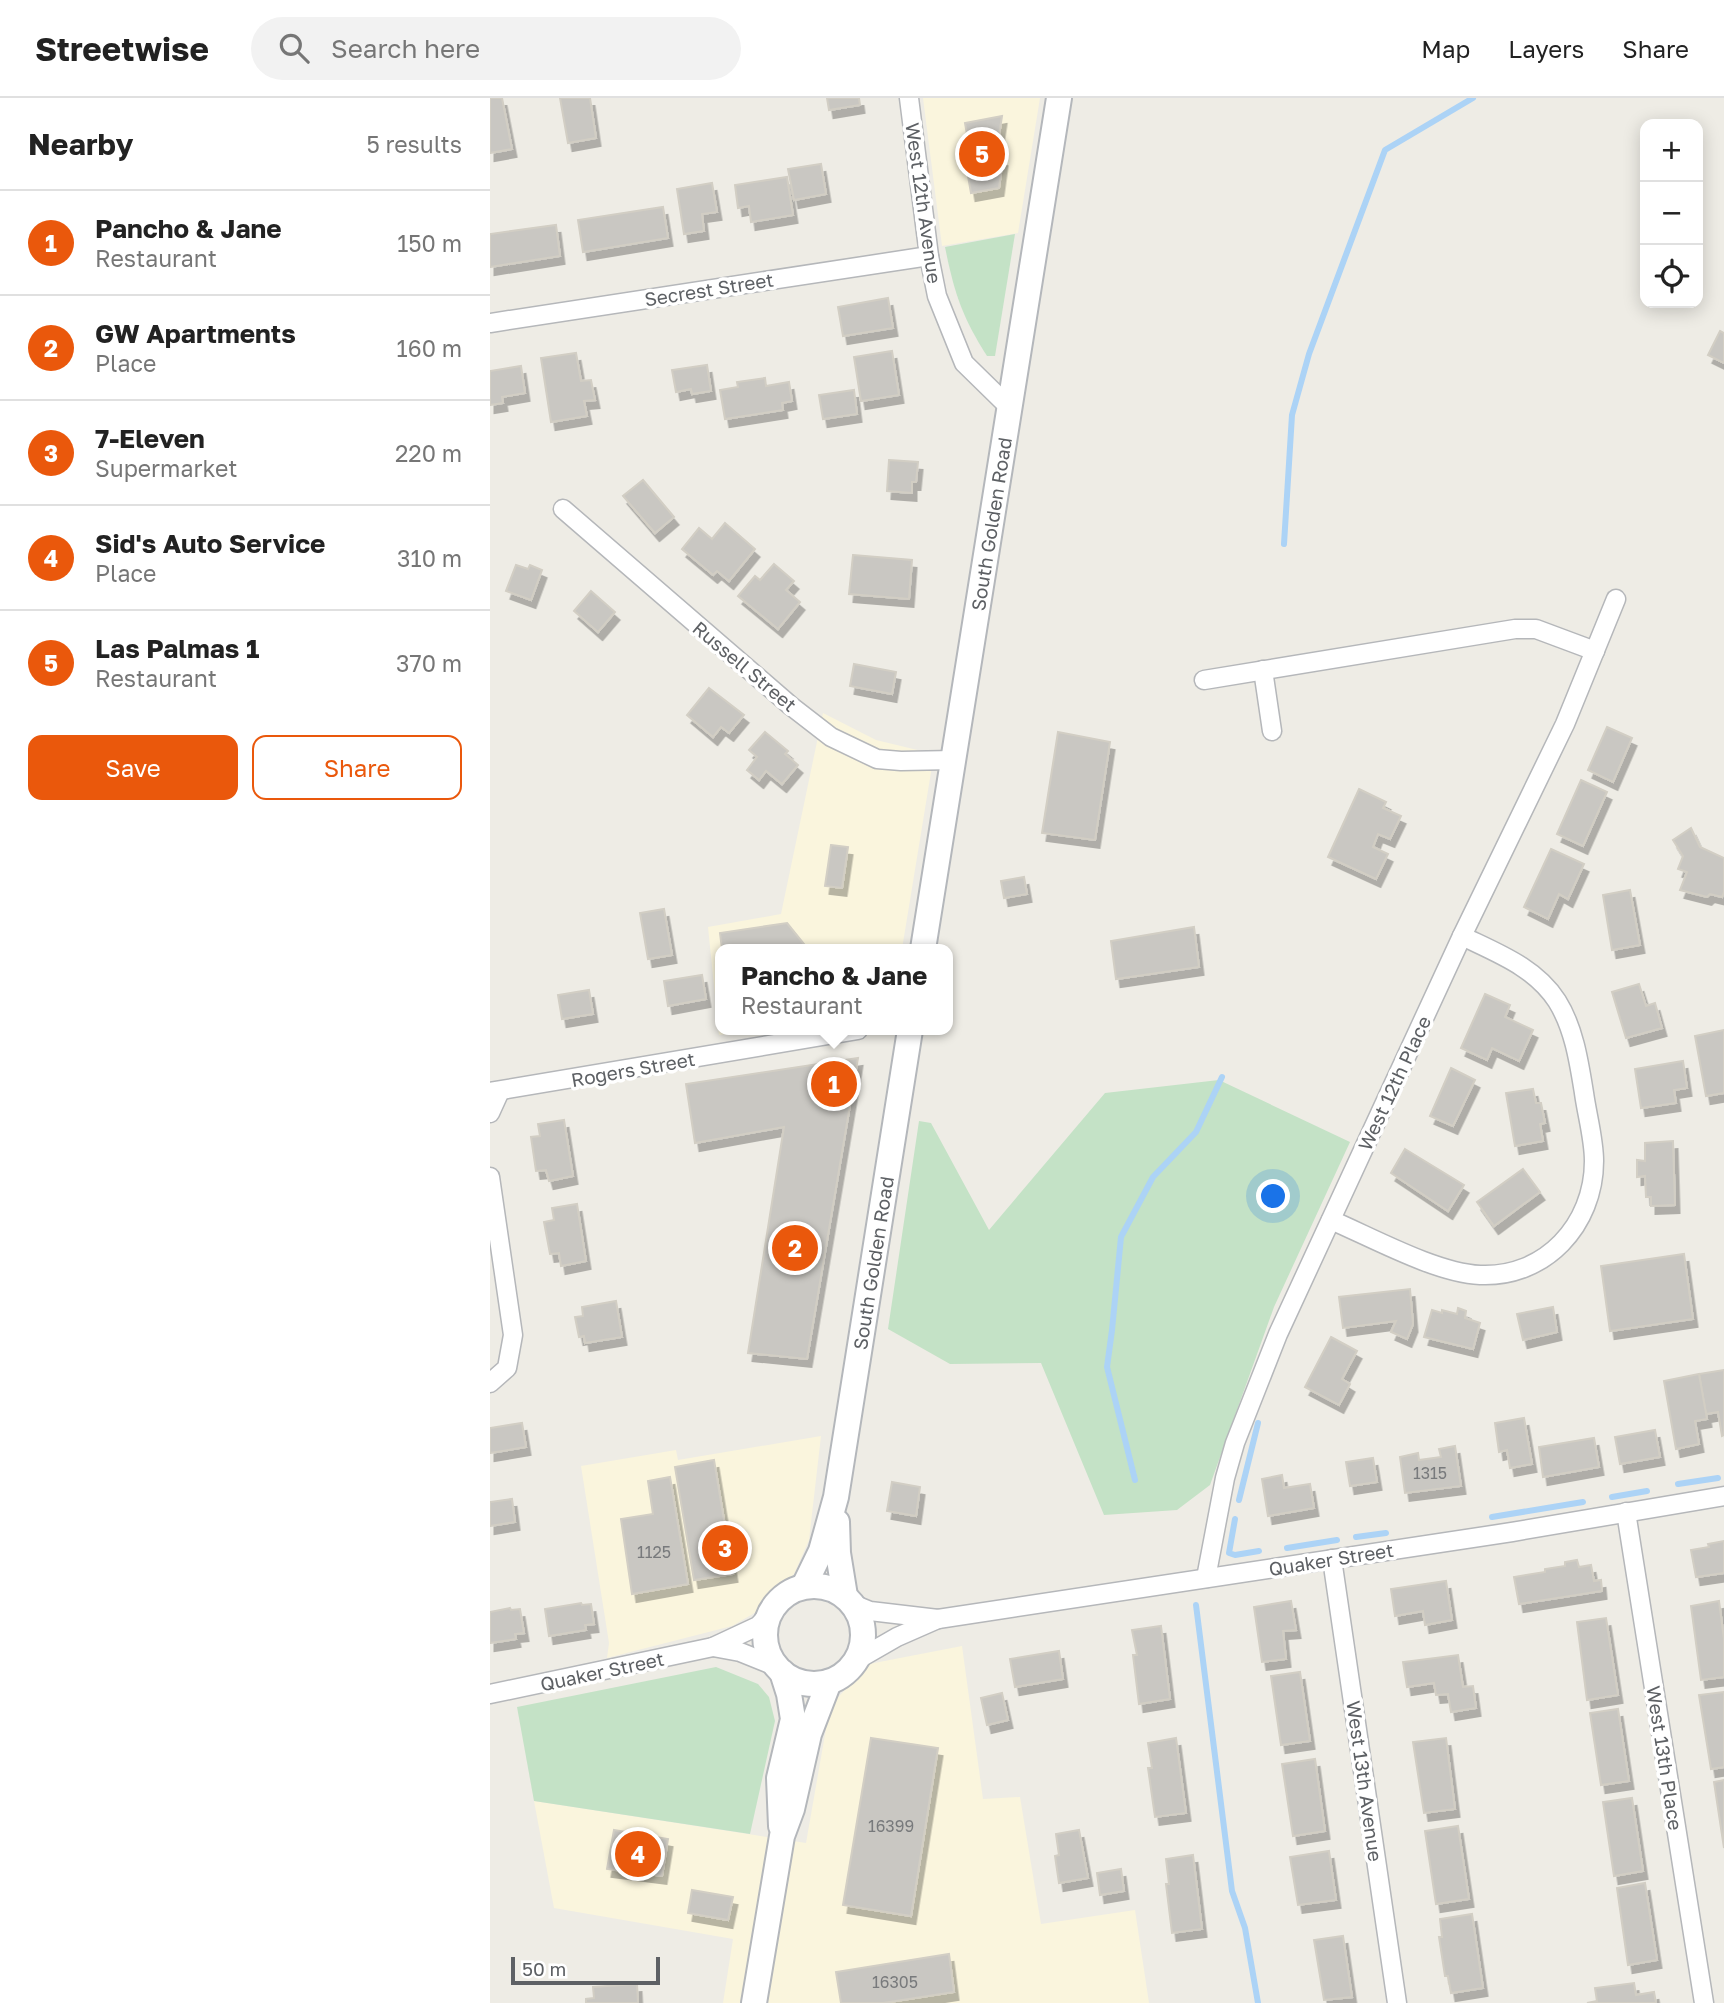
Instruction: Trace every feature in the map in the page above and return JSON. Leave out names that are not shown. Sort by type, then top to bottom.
[{"type":"main road","name":"South Golden Road","points":[[924,944],[1059,98]]},
{"type":"main road","name":"South Golden Road","points":[[804,1586],[821,1551],[836,1497],[909,1035]]},
{"type":"main road","name":"South Golden Road","points":[[836,1497],[838,1553],[849,1600]]},
{"type":"main road","points":[[779,1669],[804,1684],[829,1682],[840,1677],[857,1660],[862,1649],[863,1626],[849,1600],[826,1587],[804,1586],[784,1596],[769,1614],[765,1627],[765,1641],[789,1693],[793,1719],[779,1778],[782,1836]]},
{"type":"main road","points":[[754,2003],[782,1836],[792,1809],[809,1734],[829,1682]]},
{"type":"street","name":"West 12th Avenue","points":[[909,98],[929,256],[937,296],[964,363],[1010,408]]},
{"type":"street","name":"Secrest Street","points":[[490,323],[929,256]]},
{"type":"street","name":"Russell Street","points":[[563,509],[791,706],[831,737],[877,759],[954,760]]},
{"type":"street","name":"West 12th Place","points":[[1206,1578],[1225,1478],[1235,1443],[1278,1334],[1564,723],[1616,599]]},
{"type":"street","points":[[1205,680],[1515,629],[1536,629],[1595,651]]},
{"type":"street","points":[[1263,670],[1272,732]]},
{"type":"street","points":[[1331,1220],[1449,1271],[1482,1276],[1520,1271],[1539,1262],[1558,1248],[1575,1228],[1587,1205],[1593,1183],[1594,1159],[1577,1050],[1558,1002],[1541,981],[1521,964],[1462,936]]},
{"type":"street","name":"Rogers Street","points":[[495,1092],[829,1035]]},
{"type":"street","points":[[490,1113],[495,1092]]},
{"type":"street","points":[[490,1177],[513,1335],[507,1367],[490,1383]]},
{"type":"street","name":"Quaker Street","points":[[857,1660],[897,1637],[939,1619],[1724,1496]]},
{"type":"street","name":"West 13th Place","points":[[1626,1512],[1704,2003]]},
{"type":"street","name":"West 13th Avenue","points":[[1332,1559],[1398,2003]]},
{"type":"street","name":"Quaker Street","points":[[849,1600],[870,1611],[939,1619]]},
{"type":"street","name":"Quaker Street","points":[[490,1694],[713,1647],[758,1626],[769,1614]]},
{"type":"street","name":"Quaker Street","points":[[713,1647],[740,1652],[779,1669]]},
{"type":"shaded area","points":[[923,98],[1040,98],[1018,233],[942,246]]},
{"type":"shaded area","points":[[823,713],[876,740],[934,754],[903,944],[715,944],[715,996],[708,927],[781,914]]},
{"type":"shaded area","points":[[821,1436],[809,1540],[794,1574],[769,1596],[758,1611],[732,1626],[607,1658],[609,1643],[581,1466],[676,1450],[678,1460]]},
{"type":"shaded area","points":[[962,1646],[983,1799],[1020,1797],[1041,1924],[1135,1910],[1149,2003],[723,2003],[733,1939],[554,1908],[534,1801],[806,1843],[830,1706],[869,1664]]},
{"type":"green space","points":[[1015,234],[995,356],[987,356],[960,304],[945,247]]},
{"type":"green space","points":[[1219,1080],[1350,1142],[1274,1307],[1210,1485],[1177,1510],[1104,1515],[1041,1363],[950,1364],[888,1329],[919,1121],[931,1123],[989,1230],[1105,1093]]},
{"type":"green space","points":[[716,1667],[758,1684],[769,1697],[775,1721],[750,1834],[534,1801],[517,1707]]},
{"type":"building","points":[[490,98],[502,98],[512,149],[490,153]]},
{"type":"building","points":[[560,98],[590,98],[596,138],[568,143]]},
{"type":"building","points":[[827,98],[859,98],[860,105],[829,110]]},
{"type":"building","points":[[1002,116],[996,155],[1003,158],[999,188],[971,193],[965,159],[971,157],[965,123]]},
{"type":"building","points":[[821,164],[826,194],[794,200],[788,169]]},
{"type":"building","points":[[787,177],[793,215],[751,222],[749,206],[738,208],[735,185]]},
{"type":"building","points":[[712,183],[717,212],[702,214],[704,231],[684,234],[677,189]]},
{"type":"building","points":[[663,207],[668,238],[583,252],[578,220]]},
{"type":"building","points":[[556,225],[560,256],[490,267],[490,234]]},
{"type":"building","points":[[888,298],[893,328],[843,336],[838,307]]},
{"type":"building","points":[[1720,331],[1724,333],[1724,363],[1708,355]]},
{"type":"building","points":[[892,351],[899,395],[861,401],[854,357]]},
{"type":"building","points":[[576,353],[581,381],[591,380],[595,400],[584,401],[587,416],[551,422],[541,358]]},
{"type":"building","points":[[707,365],[711,391],[692,394],[691,389],[676,392],[672,370]]},
{"type":"building","points":[[521,366],[525,393],[502,397],[503,403],[490,405],[490,371]]},
{"type":"building","points":[[765,378],[766,386],[789,382],[792,401],[782,403],[783,410],[725,419],[720,390],[738,387],[737,382]]},
{"type":"building","points":[[854,390],[857,414],[823,419],[819,395]]},
{"type":"building","points":[[889,460],[918,462],[912,493],[887,491]]},
{"type":"building","points":[[643,480],[674,517],[655,533],[623,496]]},
{"type":"building","points":[[725,523],[755,549],[729,581],[717,571],[713,575],[682,549],[699,528],[712,539]]},
{"type":"building","points":[[853,555],[912,560],[909,599],[849,594]]},
{"type":"building","points":[[774,564],[794,581],[786,590],[800,602],[778,629],[738,596],[755,576],[760,580]]},
{"type":"building","points":[[516,565],[528,569],[530,565],[542,570],[531,600],[506,591]]},
{"type":"building","points":[[591,591],[615,612],[598,632],[574,611]]},
{"type":"building","points":[[854,664],[896,672],[892,694],[850,686]]},
{"type":"building","points":[[709,688],[744,715],[729,733],[721,727],[713,737],[687,715]]},
{"type":"building","points":[[1607,727],[1632,738],[1613,782],[1588,770]]},
{"type":"building","points":[[765,732],[788,751],[785,754],[798,765],[782,784],[766,771],[759,780],[747,770],[757,757],[749,750]]},
{"type":"building","points":[[1058,732],[1110,742],[1095,840],[1042,833]]},
{"type":"building","points":[[1581,780],[1607,792],[1583,846],[1557,834]]},
{"type":"building","points":[[1359,789],[1386,802],[1383,808],[1401,816],[1390,839],[1378,834],[1373,847],[1388,854],[1376,879],[1328,857]]},
{"type":"building","points":[[1691,828],[1700,847],[1724,858],[1722,897],[1710,894],[1707,897],[1680,890],[1687,872],[1678,869],[1683,856],[1673,840]]},
{"type":"building","points":[[831,845],[848,847],[842,888],[825,886]]},
{"type":"building","points":[[1551,849],[1584,864],[1568,899],[1559,894],[1548,919],[1524,907]]},
{"type":"building","points":[[1024,877],[1027,894],[1004,898],[1001,881]]},
{"type":"building","points":[[1630,890],[1640,945],[1612,950],[1603,895]]},
{"type":"building","points":[[664,909],[672,955],[648,959],[640,913]]},
{"type":"building","points":[[787,923],[804,944],[721,944],[720,933]]},
{"type":"building","points":[[1194,927],[1199,967],[1116,979],[1111,941]]},
{"type":"building","points":[[702,975],[706,999],[668,1006],[664,981]]},
{"type":"building","points":[[1639,984],[1646,1006],[1655,1003],[1662,1028],[1626,1038],[1612,992]]},
{"type":"building","points":[[589,990],[593,1014],[562,1019],[558,995]]},
{"type":"building","points":[[1485,994],[1510,1005],[1505,1017],[1533,1030],[1519,1061],[1492,1048],[1487,1060],[1461,1048]]},
{"type":"building","points":[[1724,1030],[1724,1093],[1706,1096],[1695,1036]]},
{"type":"building","points":[[858,1058],[807,1359],[748,1353],[784,1127],[695,1143],[686,1084]]},
{"type":"building","points":[[1683,1061],[1687,1088],[1674,1090],[1676,1103],[1641,1108],[1635,1069]]},
{"type":"building","points":[[1451,1068],[1475,1080],[1453,1126],[1430,1116]]},
{"type":"building","points":[[1533,1089],[1536,1103],[1541,1103],[1545,1123],[1540,1124],[1543,1141],[1515,1146],[1506,1093]]},
{"type":"building","points":[[564,1120],[573,1176],[549,1181],[546,1170],[536,1171],[531,1137],[540,1136],[538,1124]]},
{"type":"building","points":[[1673,1141],[1675,1205],[1651,1206],[1651,1197],[1646,1197],[1645,1176],[1637,1177],[1637,1160],[1645,1161],[1645,1143]]},
{"type":"building","points":[[1405,1149],[1464,1185],[1448,1211],[1391,1173]]},
{"type":"building","points":[[1523,1169],[1540,1192],[1494,1226],[1477,1202]]},
{"type":"building","points":[[577,1204],[586,1261],[561,1266],[559,1253],[550,1254],[544,1222],[554,1220],[552,1208]]},
{"type":"building","points":[[1684,1254],[1693,1319],[1610,1331],[1601,1266]]},
{"type":"building","points":[[1410,1289],[1413,1324],[1407,1339],[1391,1332],[1396,1321],[1343,1328],[1339,1297]]},
{"type":"building","points":[[616,1301],[622,1337],[585,1343],[584,1336],[579,1337],[575,1317],[583,1316],[582,1307]]},
{"type":"building","points":[[1553,1307],[1557,1332],[1523,1340],[1517,1314]]},
{"type":"building","points":[[1458,1308],[1466,1311],[1465,1318],[1480,1323],[1473,1349],[1424,1337],[1432,1310],[1457,1314]]},
{"type":"building","points":[[1331,1337],[1357,1351],[1342,1379],[1350,1384],[1339,1405],[1305,1387]]},
{"type":"building","points":[[1724,1370],[1722,1436],[1718,1412],[1706,1414],[1699,1374]]},
{"type":"building","points":[[1699,1374],[1707,1419],[1695,1421],[1699,1444],[1676,1449],[1664,1381]]},
{"type":"building","points":[[1524,1418],[1532,1464],[1510,1468],[1507,1450],[1499,1452],[1495,1423]]},
{"type":"building","points":[[522,1423],[526,1447],[490,1453],[490,1428]]},
{"type":"building","points":[[1655,1430],[1660,1457],[1620,1464],[1615,1437]]},
{"type":"building","points":[[1594,1438],[1599,1467],[1543,1477],[1539,1447]]},
{"type":"building","points":[[1455,1446],[1461,1486],[1405,1493],[1400,1457],[1418,1453],[1419,1460],[1441,1457],[1439,1449]]},
{"type":"building","points":[[1373,1458],[1377,1482],[1350,1486],[1346,1462]]},
{"type":"building","points":[[714,1460],[733,1574],[694,1580],[675,1467]]},
{"type":"building","points":[[1282,1475],[1284,1488],[1310,1484],[1314,1508],[1268,1516],[1262,1479]]},
{"type":"building","points":[[670,1477],[688,1584],[632,1594],[621,1519],[653,1514],[648,1481]]},
{"type":"building","points":[[892,1482],[920,1487],[916,1516],[887,1511]]},
{"type":"building","points":[[512,1499],[515,1522],[490,1526],[490,1502]]},
{"type":"building","points":[[1724,1541],[1724,1573],[1696,1577],[1691,1550]]},
{"type":"building","points":[[1577,1560],[1579,1567],[1591,1565],[1594,1581],[1601,1580],[1602,1591],[1519,1604],[1514,1577],[1545,1572],[1545,1569],[1565,1566],[1565,1562]]},
{"type":"building","points":[[1446,1581],[1452,1620],[1425,1625],[1423,1611],[1395,1616],[1391,1589]]},
{"type":"building","points":[[1291,1601],[1296,1630],[1283,1631],[1286,1659],[1262,1662],[1254,1607]]},
{"type":"building","points":[[1719,1601],[1724,1639],[1724,1677],[1701,1680],[1691,1606]]},
{"type":"building","points":[[591,1604],[594,1624],[585,1625],[586,1630],[549,1636],[545,1609]]},
{"type":"building","points":[[520,1609],[524,1633],[515,1634],[516,1639],[490,1643],[490,1612]]},
{"type":"building","points":[[1606,1618],[1618,1695],[1587,1700],[1577,1622]]},
{"type":"building","points":[[1161,1626],[1170,1699],[1139,1704],[1133,1655],[1137,1655],[1132,1630]]},
{"type":"building","points":[[1059,1651],[1063,1679],[1015,1687],[1010,1659]]},
{"type":"building","points":[[1458,1655],[1463,1687],[1473,1686],[1476,1708],[1451,1712],[1448,1694],[1436,1695],[1434,1683],[1407,1687],[1403,1662]]},
{"type":"building","points":[[1300,1672],[1310,1741],[1281,1745],[1271,1676]]},
{"type":"building","points":[[1724,1692],[1724,1767],[1711,1769],[1699,1695]]},
{"type":"building","points":[[1002,1693],[1008,1720],[987,1725],[981,1698]]},
{"type":"building","points":[[1618,1709],[1629,1781],[1601,1785],[1590,1713]]},
{"type":"building","points":[[871,1738],[938,1748],[911,1916],[843,1905]]},
{"type":"building","points":[[1176,1738],[1186,1813],[1155,1817],[1148,1768],[1152,1768],[1148,1743]]},
{"type":"building","points":[[1446,1738],[1455,1809],[1424,1813],[1413,1742]]},
{"type":"building","points":[[1315,1759],[1325,1831],[1293,1836],[1282,1764]]},
{"type":"building","points":[[1724,1780],[1724,1848],[1714,1782]]},
{"type":"building","points":[[1632,1798],[1643,1871],[1614,1876],[1603,1802]]},
{"type":"building","points":[[1458,1826],[1469,1899],[1436,1904],[1425,1831]]},
{"type":"building","points":[[614,1830],[668,1839],[662,1876],[607,1869]]},
{"type":"building","points":[[1079,1830],[1088,1878],[1059,1883],[1055,1856],[1059,1855],[1056,1834]]},
{"type":"building","points":[[1329,1851],[1336,1900],[1298,1905],[1290,1857]]},
{"type":"building","points":[[1193,1855],[1202,1929],[1172,1933],[1166,1859]]},
{"type":"building","points":[[1121,1869],[1124,1891],[1100,1895],[1097,1873]]},
{"type":"building","points":[[1645,1883],[1657,1960],[1628,1965],[1617,1888]]},
{"type":"building","points":[[692,1890],[733,1897],[728,1920],[688,1913]]},
{"type":"building","points":[[1472,1914],[1483,1988],[1451,1993],[1448,1976],[1445,1976],[1439,1937],[1442,1937],[1440,1919]]},
{"type":"building","points":[[1343,1936],[1352,1997],[1324,2000],[1314,1940]]},
{"type":"building","points":[[949,1954],[954,1992],[883,2003],[841,2003],[836,1972]]},
{"type":"building","points":[[1634,1983],[1636,1995],[1654,1992],[1656,2003],[1587,2003],[1597,2001],[1595,1988]]},
{"type":"building","points":[[637,1984],[638,2003],[586,2003],[586,1999],[594,1998],[593,1987]]},
{"type":"waterway","points":[[1284,544],[1292,415],[1309,354],[1385,150],[1473,98]]},
{"type":"waterway","points":[[1135,1480],[1107,1367],[1121,1237],[1153,1177],[1196,1132],[1222,1077]]},
{"type":"waterway","points":[[1239,1500],[1258,1423]]},
{"type":"waterway","points":[[1678,1484],[1718,1478]]},
{"type":"waterway","points":[[1612,1497],[1647,1491]]},
{"type":"waterway","points":[[1492,1517],[1583,1502]]},
{"type":"waterway","points":[[1235,1519],[1229,1553],[1235,1555],[1259,1551]]},
{"type":"waterway","points":[[1356,1537],[1386,1533]]},
{"type":"waterway","points":[[1287,1548],[1337,1540]]},
{"type":"waterway","points":[[1196,1605],[1232,1891],[1245,1928],[1258,2003]]},
{"type":"place","name":"Las Palmas 1","points":[[982,154]]},
{"type":"place","name":"Pancho & Jane","points":[[834,1084]]},
{"type":"place","name":"GW Apartments","points":[[795,1248]]},
{"type":"place","name":"7-Eleven","points":[[725,1548]]},
{"type":"place","name":"Sid's Auto Service","points":[[638,1854]]}]
